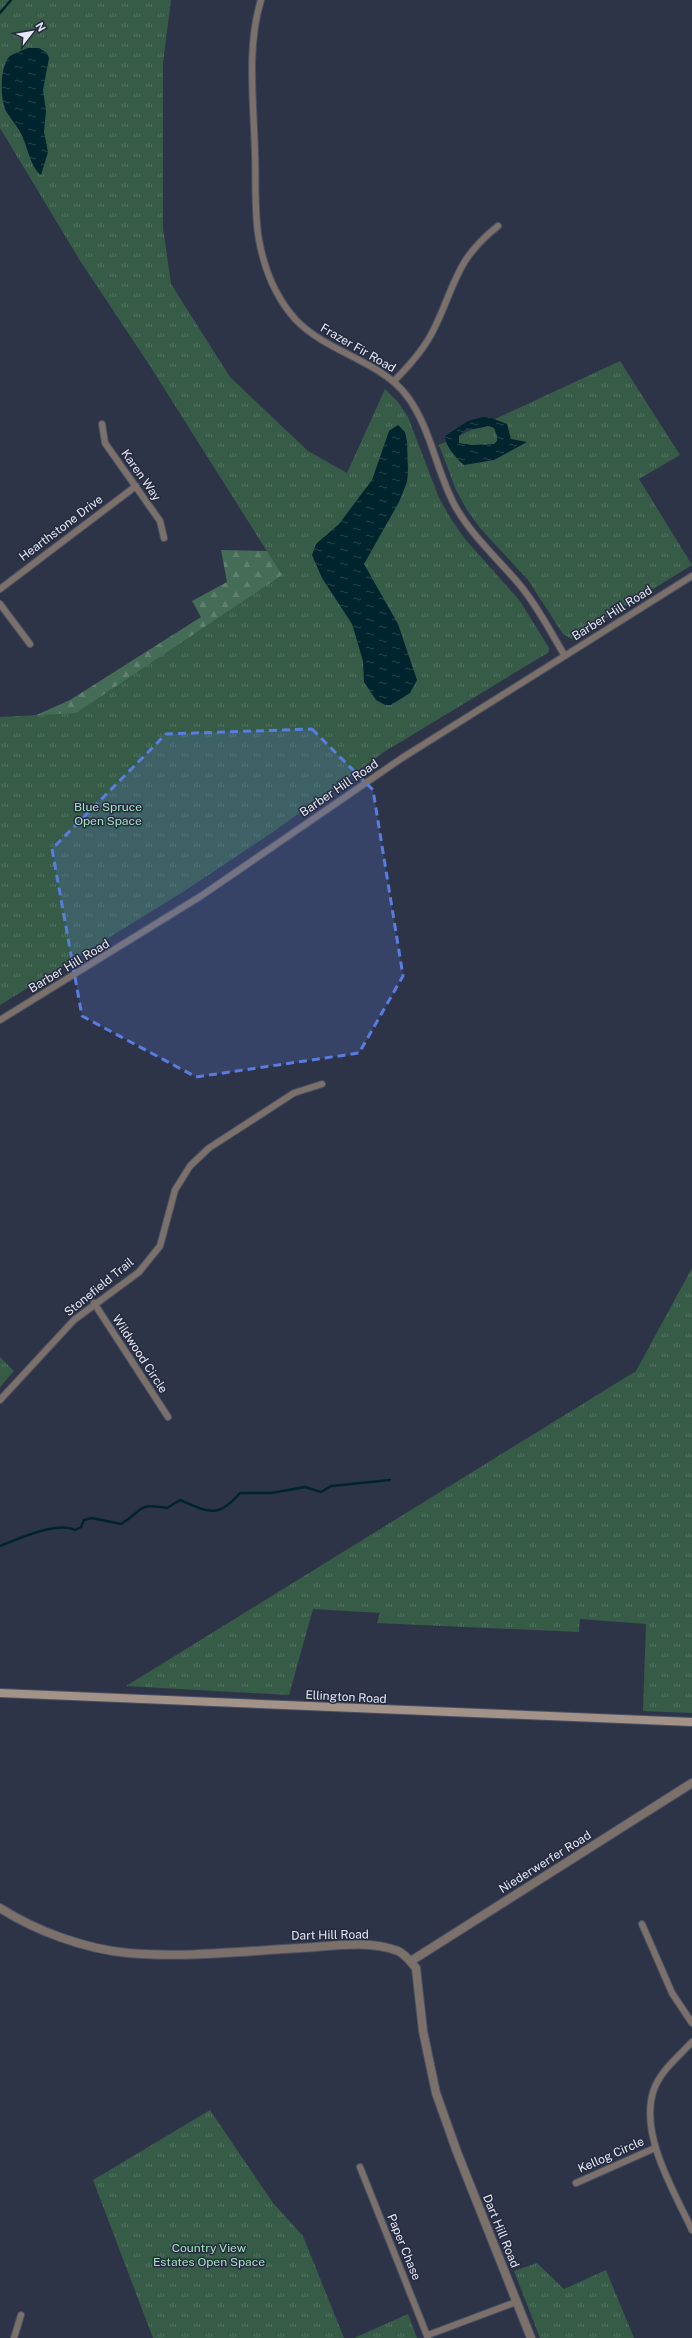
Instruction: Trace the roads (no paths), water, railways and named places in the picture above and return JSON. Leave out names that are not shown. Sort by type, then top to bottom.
[{"type":"main road","name":"Ellington Road","points":[[0,1693],[692,1722]]},
{"type":"street","name":"Frazer Fir Road","points":[[261,0],[254,35],[253,66],[257,228],[265,267],[287,308],[307,330],[323,342],[394,381],[408,396],[419,417],[447,490],[458,510],[481,543],[528,595],[564,656]]},
{"type":"street","points":[[394,381],[430,337],[464,261],[480,241],[498,226]]},
{"type":"street","name":"Karen Way","points":[[102,424],[105,443],[160,521],[164,538]]},
{"type":"street","name":"Hearthstone Drive","points":[[0,588],[136,486]]},
{"type":"street","name":"Barber Hill Road","points":[[0,1020],[195,900],[402,758],[692,576]]},
{"type":"street","points":[[0,604],[30,644]]},
{"type":"street","name":"Stonefield Trail","points":[[0,1400],[74,1320],[94,1303],[139,1272],[160,1246],[175,1190],[190,1166],[208,1148],[294,1092],[322,1084]]},
{"type":"street","name":"Wildwood Circle","points":[[94,1303],[168,1417]]},
{"type":"street","name":"Niederwerfer Road","points":[[411,1961],[692,1783]]},
{"type":"street","name":"Dart Hill Road","points":[[0,1908],[25,1922],[85,1945],[128,1953],[196,1954],[340,1945],[378,1946],[399,1952],[411,1961],[416,1968],[423,2031],[436,2093],[531,2338]]},
{"type":"street","points":[[642,1924],[672,1993],[692,2023]]},
{"type":"street","points":[[692,2042],[666,2068],[653,2092],[648,2120],[655,2148],[692,2230]]},
{"type":"street","name":"Kellog Circle","points":[[576,2183],[655,2148]]},
{"type":"street","name":"Paper Chase","points":[[360,2167],[428,2337],[516,2302]]},
{"type":"street","points":[[14,2338],[22,2315]]},
{"type":"water","points":[[28,48],[39,48],[47,53],[49,58],[43,90],[46,111],[44,132],[48,152],[41,175],[32,163],[21,134],[5,109],[2,97],[2,75],[6,62],[9,57]]},
{"type":"water","points":[[486,416],[507,424],[511,439],[527,442],[494,460],[464,465],[449,448],[445,436],[468,421]],"holes":[[[489,426],[494,428],[497,436],[497,441],[494,444],[472,445],[459,443],[459,436],[467,428],[474,429]]]},
{"type":"water","points":[[398,425],[405,432],[407,441],[407,482],[399,502],[364,564],[398,624],[417,680],[410,693],[391,705],[385,705],[376,700],[364,682],[363,661],[352,624],[322,578],[312,555],[316,544],[339,524],[372,480],[389,431]]},
{"type":"waterway","points":[[0,13],[11,0]]},
{"type":"waterway","points":[[0,1546],[27,1535],[48,1529],[67,1528],[75,1530],[81,1527],[84,1520],[92,1518],[121,1524],[145,1507],[157,1506],[167,1508],[180,1500],[198,1508],[212,1511],[225,1507],[240,1493],[271,1493],[305,1487],[321,1492],[331,1486],[390,1480]]},
{"type":"park label","name":"Blue Spruce Open Space","points":[[108,814]]},
{"type":"park label","name":"Country View Estates Open Space","points":[[209,2255]]}]
